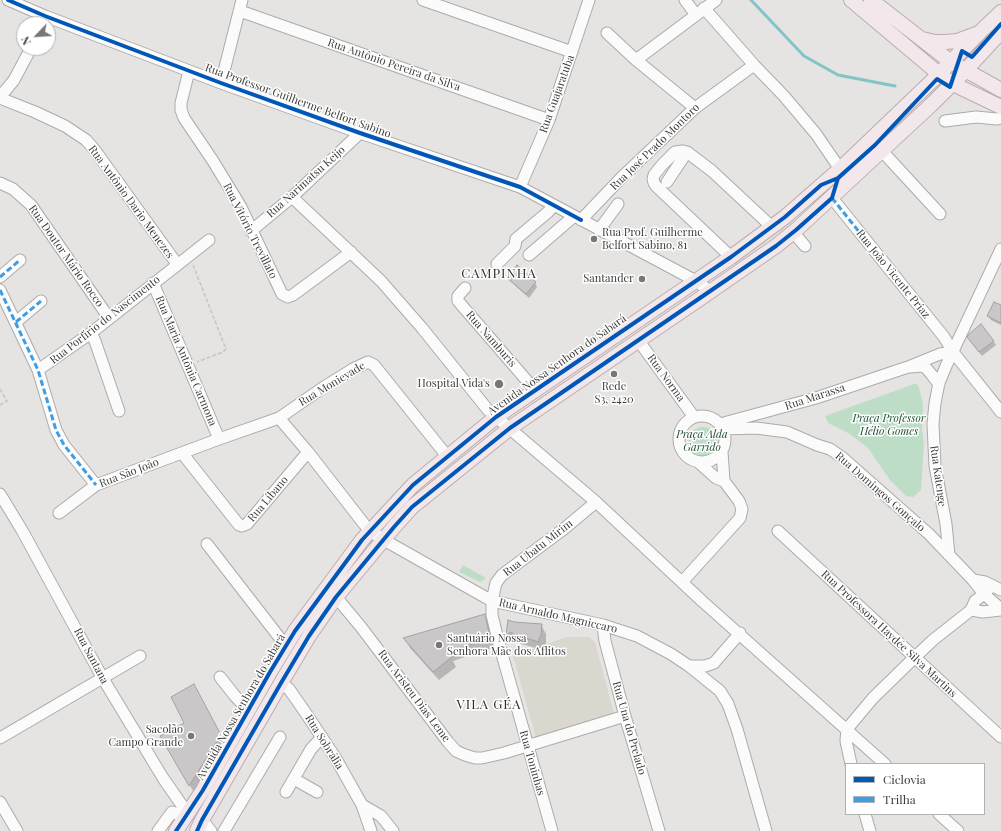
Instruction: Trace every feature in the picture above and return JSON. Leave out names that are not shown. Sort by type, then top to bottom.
[{"type":"main road","points":[[851,0],[953,84],[1001,107]]},
{"type":"main road","points":[[873,0],[954,64],[1001,90]]},
{"type":"main road","points":[[920,38],[936,42],[957,41],[968,38],[980,32],[1001,12]]},
{"type":"main road","points":[[910,124],[929,98],[936,85],[939,74],[954,64],[976,44],[980,32]]},
{"type":"main road","name":"Avenida Nossa Senhora do Sabará","points":[[201,828],[281,683],[309,636],[336,597],[412,507],[510,428],[776,246],[832,198],[953,84],[954,64],[1001,32]]},
{"type":"main road","name":"Avenida Nossa Senhora do Sabará","points":[[176,831],[185,812],[286,646],[322,592],[370,530],[413,485],[496,417],[731,257],[772,227],[840,169],[939,74]]},
{"type":"main road","points":[[931,105],[954,97],[977,96]]},
{"type":"main road","points":[[185,812],[193,822],[201,828]]},
{"type":"street","name":"Rua Professor Guilherme Belfort Sabino","points":[[8,0],[36,16]]},
{"type":"street","points":[[423,0],[572,52]]},
{"type":"street","name":"Rua Guajaratuba","points":[[520,187],[549,120],[589,0]]},
{"type":"street","points":[[685,0],[700,12],[784,96],[816,134],[840,169]]},
{"type":"street","points":[[636,60],[716,0]]},
{"type":"street","points":[[221,83],[241,5]]},
{"type":"street","name":"Rua Antônio Pereira da Silva","points":[[241,5],[549,120]]},
{"type":"street","name":"Rua Professor Guilherme Belfort Sabino","points":[[56,25],[360,133],[520,187],[696,281],[710,291]]},
{"type":"street","points":[[607,33],[636,60],[695,108]]},
{"type":"street","points":[[0,98],[14,80],[26,56]]},
{"type":"street","name":"Rua José Prado Montoro","points":[[529,256],[577,218],[695,108],[754,65]]},
{"type":"street","name":"Rua Vitório Trevillato","points":[[189,71],[181,102],[181,110],[184,118],[229,186],[241,207],[282,294],[288,297],[293,295],[351,252]]},
{"type":"street","name":"Rua Antônio Dario Menezes","points":[[0,98],[65,126],[86,140],[176,264]]},
{"type":"street","points":[[945,121],[976,117],[1001,118]]},
{"type":"street","name":"Rua Narimatsu Keijo","points":[[252,231],[292,197],[360,133]]},
{"type":"street","points":[[731,257],[654,183],[654,175],[671,155],[679,151],[687,152],[712,172],[772,227]]},
{"type":"street","points":[[882,151],[940,214]]},
{"type":"street","points":[[667,182],[687,152]]},
{"type":"street","name":"Rua Doutor Mário Rocco","points":[[0,183],[13,189],[31,205],[109,318]]},
{"type":"street","points":[[292,197],[386,287],[422,328],[488,410],[596,502],[683,581],[702,601],[884,763]]},
{"type":"street","name":"Rua João Vicente Priaz","points":[[832,198],[944,337],[953,352],[1001,412]]},
{"type":"street","points":[[599,230],[618,204]]},
{"type":"street","points":[[496,264],[515,246],[516,239],[554,206]]},
{"type":"street","points":[[793,232],[805,246]]},
{"type":"street","name":"Rua Porfírio do Nascimento","points":[[38,370],[91,333],[176,264],[209,240]]},
{"type":"street","name":"Rua Katenge","points":[[949,555],[947,532],[937,483],[933,445],[933,424],[939,384],[1001,249]]},
{"type":"street","points":[[0,277],[20,260]]},
{"type":"street","name":"Rua Maria Antônia Carmona","points":[[153,283],[219,438]]},
{"type":"street","name":"Rua Namburis","points":[[465,288],[458,296],[458,300],[535,390]]},
{"type":"street","points":[[0,290],[38,370],[56,430],[64,444],[96,484]]},
{"type":"street","points":[[16,322],[41,301]]},
{"type":"street","points":[[91,333],[119,411]]},
{"type":"street","name":"Rua Norma","points":[[638,340],[694,417]]},
{"type":"street","name":"Rua Marassa","points":[[722,427],[816,398],[908,367],[940,354],[953,352]]},
{"type":"street","name":"Rua Monievade","points":[[182,453],[219,438],[278,418],[324,387],[353,369],[368,362],[374,365],[447,456]]},
{"type":"street","name":"Rua Marassa","points":[[908,367],[921,366],[926,368],[939,384]]},
{"type":"street","points":[[683,581],[740,518],[742,509],[739,501],[724,481],[716,478],[698,462],[689,458],[683,452],[679,437],[681,430],[685,423],[694,417],[710,417],[722,427],[726,441],[722,452],[724,481]]},
{"type":"street","name":"Rua Arnaldo Magniccaro","points":[[278,418],[308,452],[370,530],[384,540],[492,601],[603,625],[637,636],[671,654],[689,666],[720,691],[728,704],[737,729],[766,831]]},
{"type":"street","name":"Rua Domingos Gonçalo","points":[[722,427],[756,428],[787,432],[830,449],[843,458],[923,529],[973,580],[984,594],[1001,609]]},
{"type":"street","name":"Rua Líbano","points":[[182,453],[239,525],[242,526],[247,524],[308,452]]},
{"type":"street","points":[[698,462],[709,462],[722,452]]},
{"type":"street","name":"Rua São João","points":[[59,514],[96,484],[182,453]]},
{"type":"street","name":"Rua Santana","points":[[0,494],[27,539],[102,677],[162,778],[185,812]]},
{"type":"street","name":"Rua Ubatu Mirim","points":[[492,601],[496,583],[502,575],[565,528],[596,502]]},
{"type":"street","name":"Rua Professora Haydée Silva Martins","points":[[778,531],[1001,737]]},
{"type":"street","points":[[207,544],[286,646]]},
{"type":"street","points":[[973,580],[981,581],[996,587]]},
{"type":"street","points":[[851,763],[846,742],[847,729],[873,698],[914,658],[933,640],[972,610],[975,601],[996,587]]},
{"type":"street","name":"Rua Aristeu Dias Leme","points":[[336,597],[361,627],[448,742],[456,751],[469,757],[482,758],[504,753],[625,716]]},
{"type":"street","name":"Rua Toninhas","points":[[492,601],[492,615],[498,640],[552,831]]},
{"type":"street","points":[[972,610],[983,612],[1001,609]]},
{"type":"street","name":"Rua Una do Prelado","points":[[603,625],[605,641],[625,716],[659,831]]},
{"type":"street","points":[[689,666],[705,666],[714,663],[740,634]]},
{"type":"street","points":[[0,738],[140,656]]},
{"type":"street","points":[[714,663],[715,681],[720,691]]},
{"type":"street","points":[[220,677],[248,710]]},
{"type":"street","name":"Rua Sobrália","points":[[281,683],[289,689],[335,757],[362,806],[371,831]]},
{"type":"street","points":[[224,831],[280,737]]},
{"type":"street","points":[[286,792],[311,749],[322,737]]},
{"type":"street","points":[[294,779],[317,792]]},
{"type":"street","points":[[0,802],[17,831]]},
{"type":"street","points":[[362,806],[381,816],[393,831]]},
{"type":"street","points":[[158,831],[172,812],[185,812]]},
{"type":"street","points":[[865,815],[870,831]]},
{"type":"street","points":[[941,815],[958,831]]},
{"type":"path","points":[[188,255],[226,349],[223,352],[188,366]]},
{"type":"path","points":[[0,388],[7,401],[0,405]]},
{"type":"shaded area","points":[[566,637],[589,637],[595,642],[614,714],[536,738],[513,656]]},
{"type":"green space","name":"Praça Professor Hélio Gomes","points":[[917,384],[919,388],[923,404],[922,430],[924,444],[921,490],[913,497],[906,496],[890,480],[868,448],[850,434],[828,423],[825,416]]},
{"type":"green space","name":"Praça Alda Garrido","points":[[703,427],[714,431],[718,442],[714,453],[703,457],[692,453],[688,442],[692,431]]},
{"type":"green space","points":[[463,565],[486,578],[480,582],[459,572]]},
{"type":"building","points":[[517,265],[536,282],[526,294],[506,277]]},
{"type":"building","points":[[994,302],[1001,305],[1001,323],[987,316]]},
{"type":"building","points":[[981,324],[994,341],[979,352],[967,337]]},
{"type":"building","name":"Santuário Nossa Senhora Mãe dos Aflitos","points":[[485,614],[490,638],[448,652],[452,657],[433,672],[403,638]]},
{"type":"building","points":[[508,620],[514,622],[542,624],[539,642],[515,635],[511,632],[506,635]]},
{"type":"building","name":"Sacolão Campo Grande","points":[[194,684],[221,735],[189,786],[160,736],[184,723],[171,697]]},
{"type":"waterway","points":[[751,0],[804,56],[838,75],[895,86]]},
{"type":"marked path","points":[[832,198],[864,238]]},
{"type":"marked path","points":[[0,277],[20,260]]},
{"type":"marked path","points":[[0,290],[38,370],[56,430],[64,445],[96,485]]},
{"type":"marked path","points":[[16,322],[41,301]]},
{"type":"cycle path","points":[[8,0],[45,16],[221,83],[360,133],[520,187],[581,220]]},
{"type":"cycle path","points":[[176,831],[203,790],[295,631],[362,540],[413,485],[496,417],[731,257],[785,217],[821,185],[838,178],[875,145],[937,79],[950,87],[962,51],[972,57],[1001,24]]},
{"type":"cycle path","points":[[197,831],[309,636],[336,597],[412,507],[510,428],[776,246],[832,198],[838,178]]},
{"type":"place","name":"Rua Prof. Guilherme Belfort Sabino, 81","points":[[594,239]]},
{"type":"place","name":"Santander","points":[[642,279]]},
{"type":"place","name":"Rede S3, 2420","points":[[614,374]]},
{"type":"place","name":"Hospital Vida's","points":[[499,384]]},
{"type":"place","name":"Santuário Nossa Senhora Mãe dos Aflitos","points":[[439,645]]},
{"type":"place","name":"Sacolão Campo Grande","points":[[191,736]]},
{"type":"district","name":"CAMPINHA","points":[[499,274]]},
{"type":"district","name":"VILA GÉA","points":[[489,705]]}]
